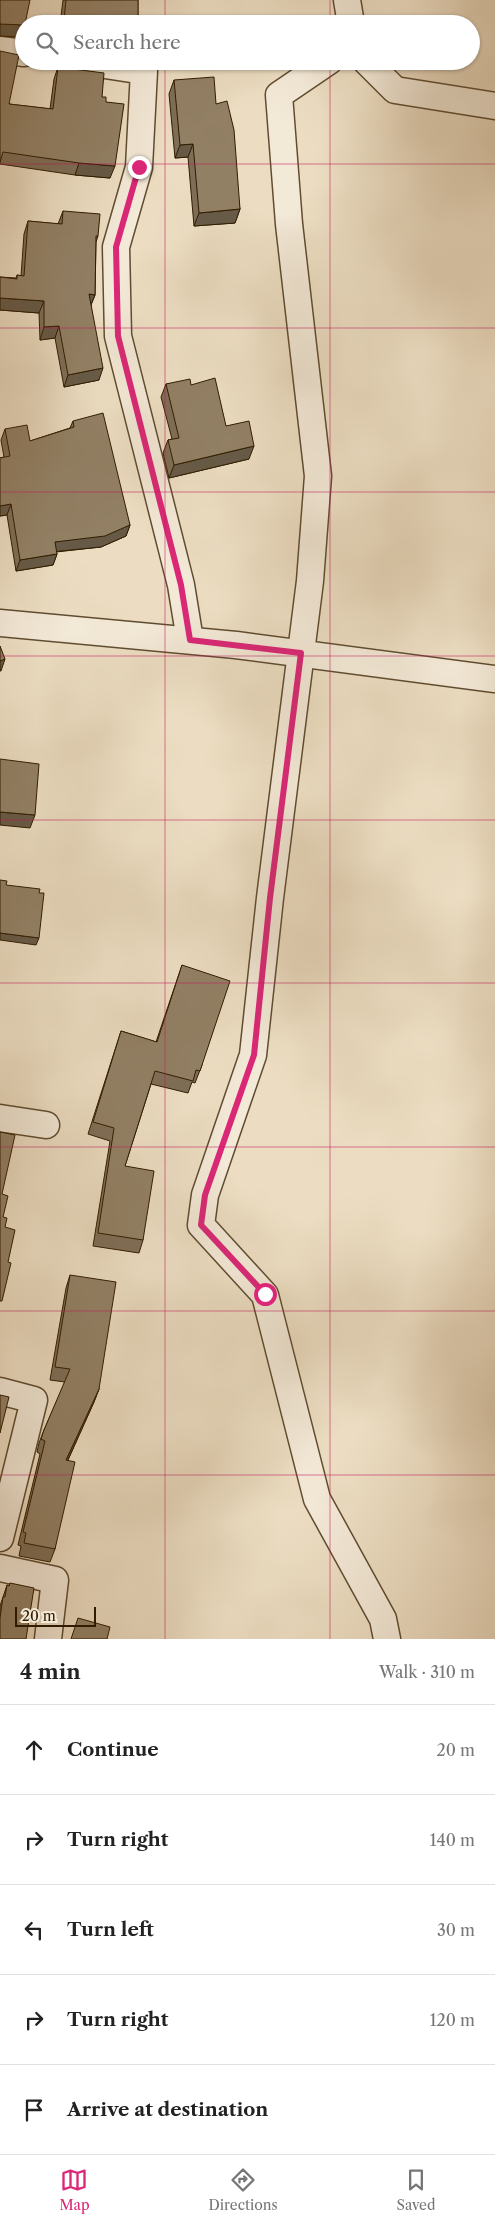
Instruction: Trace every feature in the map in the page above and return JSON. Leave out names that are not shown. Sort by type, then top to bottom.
[{"type":"street","points":[[347,0],[350,15]]},
{"type":"street","points":[[0,50],[15,52]]},
{"type":"street","points":[[138,70],[144,71],[139,167],[116,247],[118,336],[181,585],[190,640]]},
{"type":"street","points":[[316,70],[279,96],[289,224],[318,476],[310,581],[270,898],[254,1055],[205,1195],[201,1225],[265,1294],[317,1499],[384,1619],[386,1639]]},
{"type":"street","points":[[375,70],[395,90],[495,106]]},
{"type":"street","points":[[0,623],[190,640],[495,679]]},
{"type":"street","points":[[0,1118],[46,1125]]},
{"type":"street","points":[[0,1391],[34,1400],[0,1538]]},
{"type":"street","points":[[0,1568],[55,1580],[48,1639]]},
{"type":"building","points":[[0,0],[30,0],[27,15],[15,15],[15,25],[0,24]]},
{"type":"building","points":[[66,0],[138,0],[138,15],[64,15]]},
{"type":"building","points":[[0,51],[15,54],[16,70],[9,104],[53,109],[58,70],[81,70],[104,73],[102,97],[106,97],[106,102],[124,104],[115,166],[3,152],[0,162]]},
{"type":"building","points":[[214,77],[216,104],[227,101],[234,130],[240,209],[199,213],[193,144],[180,145],[174,80]]},
{"type":"building","points":[[63,211],[100,214],[98,236],[96,236],[95,295],[89,294],[103,368],[68,375],[59,326],[44,327],[44,301],[0,298],[0,277],[17,279],[17,275],[24,276],[28,221],[62,224]]},
{"type":"building","points":[[215,378],[226,426],[249,421],[254,446],[174,465],[168,440],[179,438],[166,384],[190,379],[191,385]]},
{"type":"building","points":[[103,413],[130,525],[105,536],[55,542],[57,554],[20,560],[11,504],[0,506],[0,458],[10,456],[5,429],[27,425],[30,441],[74,427],[73,421]]},
{"type":"building","points":[[0,646],[5,659],[0,661]]},
{"type":"building","points":[[0,759],[39,764],[35,815],[0,812]]},
{"type":"building","points":[[0,880],[7,881],[6,885],[40,889],[39,893],[44,893],[39,938],[0,933]]},
{"type":"building","points":[[182,965],[230,981],[200,1071],[196,1070],[193,1081],[155,1071],[125,1166],[154,1171],[143,1240],[98,1233],[114,1128],[93,1122],[121,1031],[157,1042]]},
{"type":"building","points":[[0,1132],[15,1135],[2,1194],[8,1196],[3,1217],[7,1218],[5,1227],[15,1230],[8,1262],[11,1263],[2,1301],[0,1301]]},
{"type":"building","points":[[70,1275],[116,1282],[99,1389],[66,1460],[75,1462],[55,1549],[24,1543],[26,1533],[23,1532],[45,1441],[41,1439],[70,1369],[55,1367]]},
{"type":"building","points":[[0,1395],[9,1397],[0,1433]]},
{"type":"building","points":[[10,1583],[34,1588],[26,1639],[0,1639],[3,1597],[5,1597],[7,1585],[9,1586]]},
{"type":"building","points":[[78,1618],[110,1627],[107,1639],[71,1639]]},
{"type":"route","points":[[139,167],[116,247],[118,336],[181,585],[190,640],[301,653],[270,898],[254,1055],[205,1195],[201,1225],[265,1294]]}]
